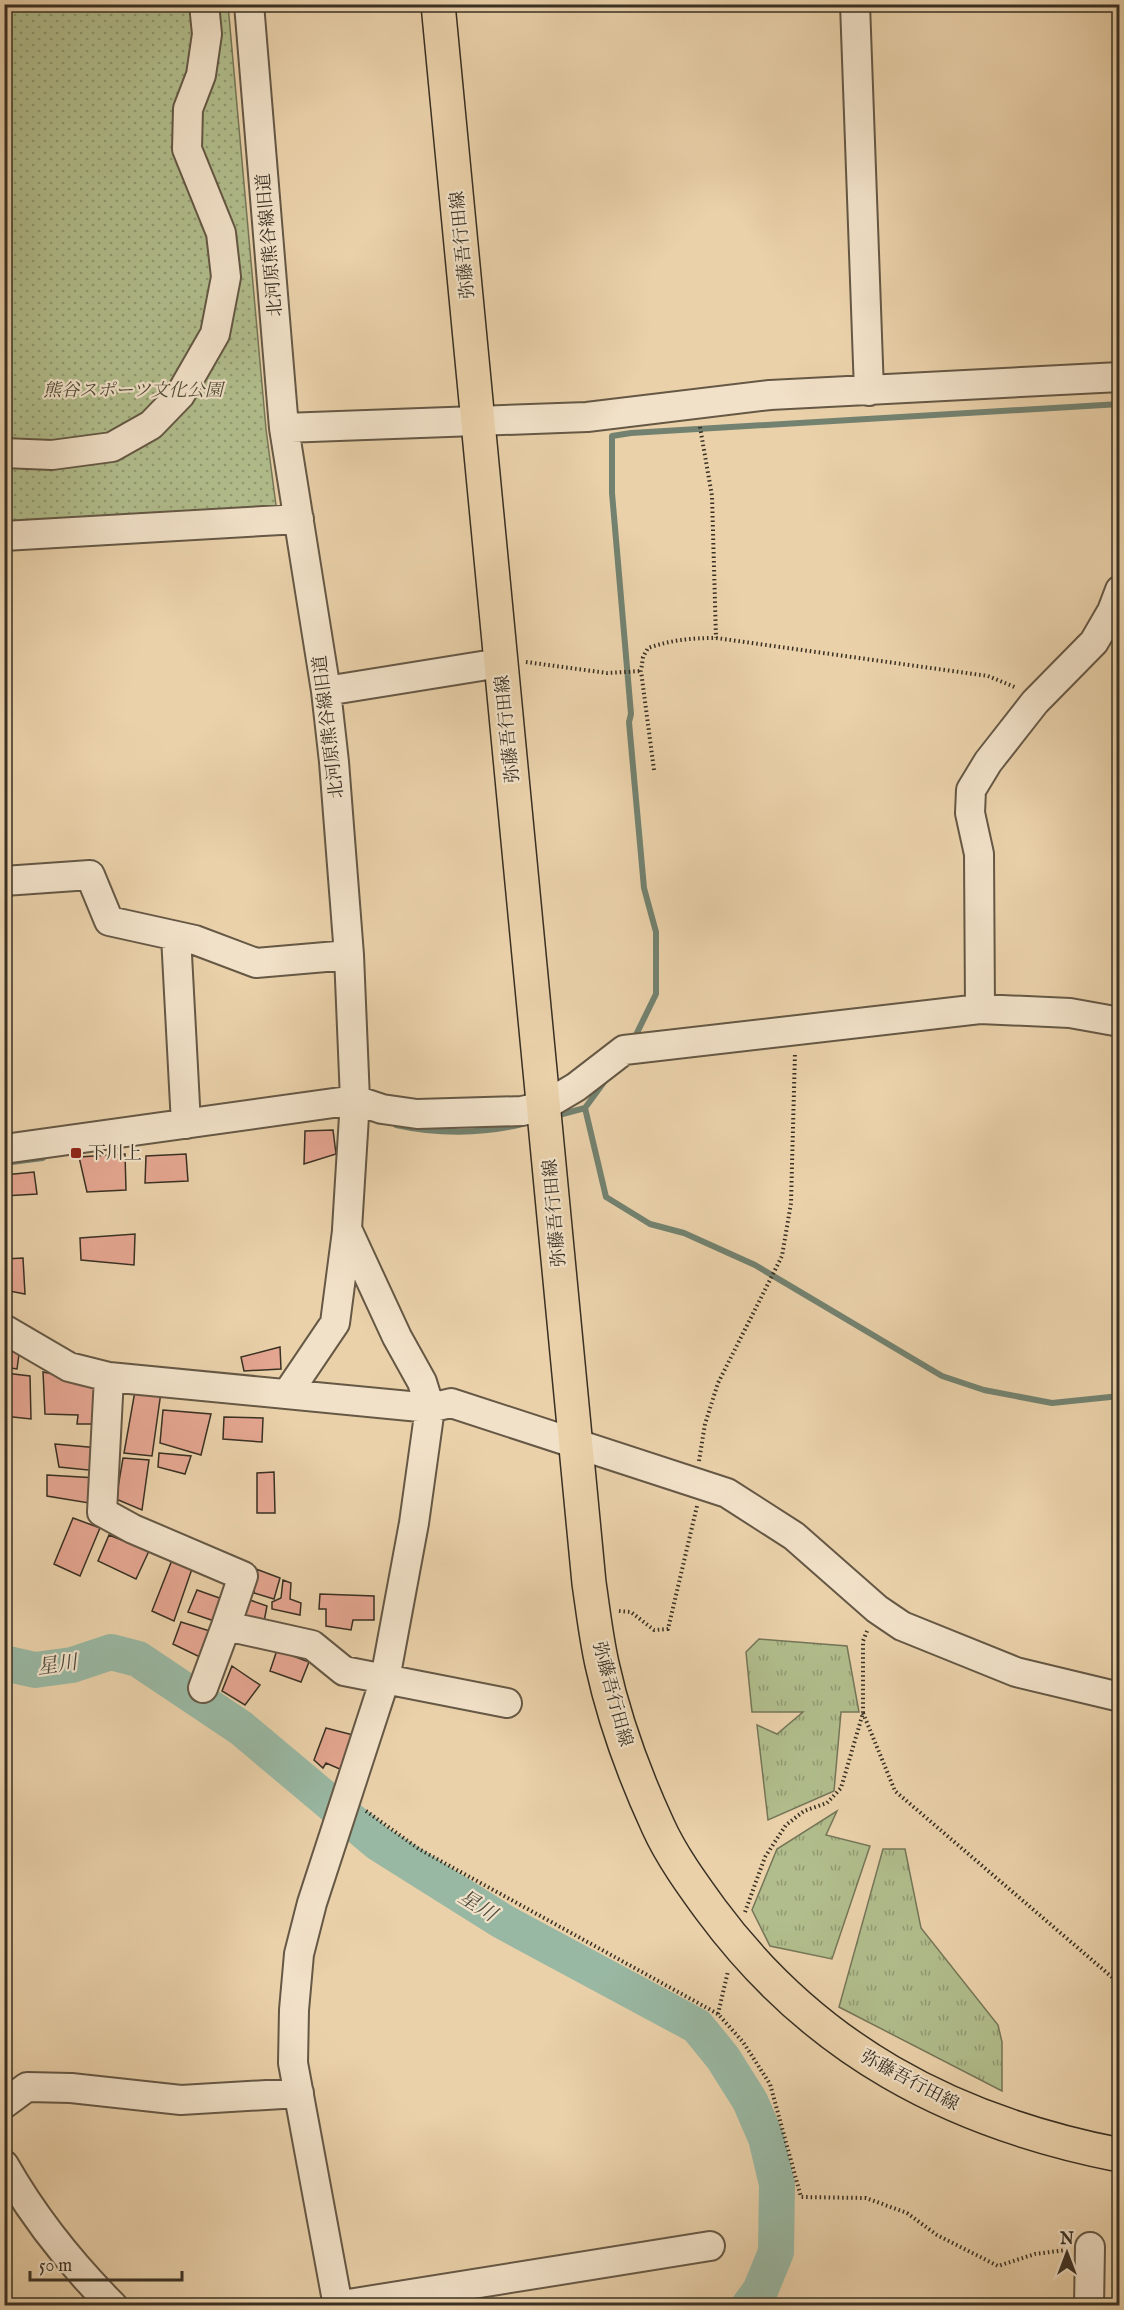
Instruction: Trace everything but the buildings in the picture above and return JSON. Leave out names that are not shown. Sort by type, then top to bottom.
[{"type":"main road","name":"弥藤吾行田線","points":[[438,4],[480,423],[500,663],[576,1445],[601,1663],[618,1724],[658,1828],[695,1888],[735,1941],[787,1997],[844,2044],[917,2088],[977,2115],[1076,2146],[1119,2155]]},
{"type":"street","points":[[4,453],[52,455],[112,447],[151,425],[180,395],[215,334],[226,277],[221,233],[187,149],[188,109],[201,75],[207,34],[204,4]]},
{"type":"street","name":"北河原熊谷線旧道","points":[[249,4],[284,428],[326,691],[334,762],[350,955],[355,1100],[347,1229],[335,1323],[287,1394]]},
{"type":"street","points":[[855,4],[869,391]]},
{"type":"street","points":[[284,428],[480,423],[587,417],[770,395],[1119,377]]},
{"type":"street","points":[[4,536],[298,519]]},
{"type":"street","points":[[980,1009],[979,854],[970,813],[971,790],[988,762],[1035,702],[1094,642],[1112,611],[1119,590]]},
{"type":"street","points":[[326,691],[500,663]]},
{"type":"street","points":[[4,880],[90,875],[110,921],[176,936],[256,963],[350,955]]},
{"type":"street","points":[[176,936],[186,1124]]},
{"type":"street","points":[[4,1149],[355,1100],[382,1109],[417,1114],[522,1111],[544,1106],[576,1087],[624,1050],[795,1030],[980,1009],[1070,1013],[1119,1022]]},
{"type":"street","points":[[347,1229],[397,1337],[422,1382],[430,1408],[414,1523],[385,1679],[299,1954],[293,2063],[337,2305],[710,2246]]},
{"type":"street","points":[[4,1329],[69,1367],[109,1377],[430,1408],[451,1403],[727,1492],[794,1536],[876,1609],[902,1626],[1016,1672],[1119,1697]]},
{"type":"street","points":[[109,1377],[102,1512],[133,1530],[243,1576],[203,1688]]},
{"type":"street","points":[[226,1626],[312,1645],[344,1671],[507,1703]]},
{"type":"street","points":[[4,2104],[27,2087],[70,2088],[181,2100],[298,2092]]},
{"type":"street","points":[[4,2165],[18,2189],[87,2280],[113,2306]]},
{"type":"street","points":[[1089,2306],[1090,2247]]},
{"type":"path","points":[[696,404],[712,496],[716,638]]},
{"type":"path","points":[[654,770],[641,671],[642,657],[648,648],[686,638],[716,638],[988,676],[1018,689],[1035,702]]},
{"type":"path","points":[[500,663],[525,662],[607,673],[641,671]]},
{"type":"path","points":[[594,1614],[631,1612],[654,1630],[668,1629],[699,1484],[705,1424],[718,1383],[782,1256],[790,1203],[795,1030]]},
{"type":"path","points":[[718,2014],[735,1941],[765,1857],[786,1825],[804,1811],[827,1803],[841,1788],[863,1713],[863,1641],[876,1609]]},
{"type":"path","points":[[863,1713],[895,1791],[1119,1984]]},
{"type":"path","points":[[348,1799],[419,1849],[718,2014],[743,2042],[770,2085],[801,2197],[866,2198],[907,2213],[937,2235],[998,2266],[1035,2254],[1090,2247]]},
{"type":"green space","name":"熊谷スポーツ文化公園","points":[[5,5],[228,5],[266,429],[277,513],[5,528]]},
{"type":"green space","points":[[759,1639],[847,1646],[859,1712],[841,1712],[834,1791],[768,1820],[757,1725],[777,1734],[803,1712],[752,1712],[746,1652]]},
{"type":"green space","points":[[837,1811],[826,1835],[870,1846],[832,1959],[770,1946],[752,1910],[777,1849]]},
{"type":"green space","points":[[883,1849],[905,1849],[921,1928],[998,2025],[1002,2042],[1002,2091],[839,2007]]},
{"type":"waterway","points":[[633,1041],[656,994],[656,932],[644,888],[629,722],[631,714],[612,493],[612,436],[1120,404]]},
{"type":"waterway","points":[[555,1116],[585,1108],[607,1078]]},
{"type":"waterway","points":[[585,1108],[606,1197],[650,1224],[684,1233],[755,1265],[942,1376],[984,1390],[1052,1403],[1120,1396]]},
{"type":"waterway","points":[[396,1125],[459,1132],[491,1130],[522,1124]]},
{"type":"waterway","points":[[4,1163],[43,1158]]},
{"type":"waterway","name":"星川","points":[[4,1663],[35,1670],[72,1665],[111,1652],[138,1659],[241,1728],[378,1843],[502,1921],[697,2026],[723,2058],[750,2101],[766,2138],[777,2184],[776,2252],[760,2291],[749,2306]]},
{"type":"place","name":"下川上","points":[[76,1153]]}]
